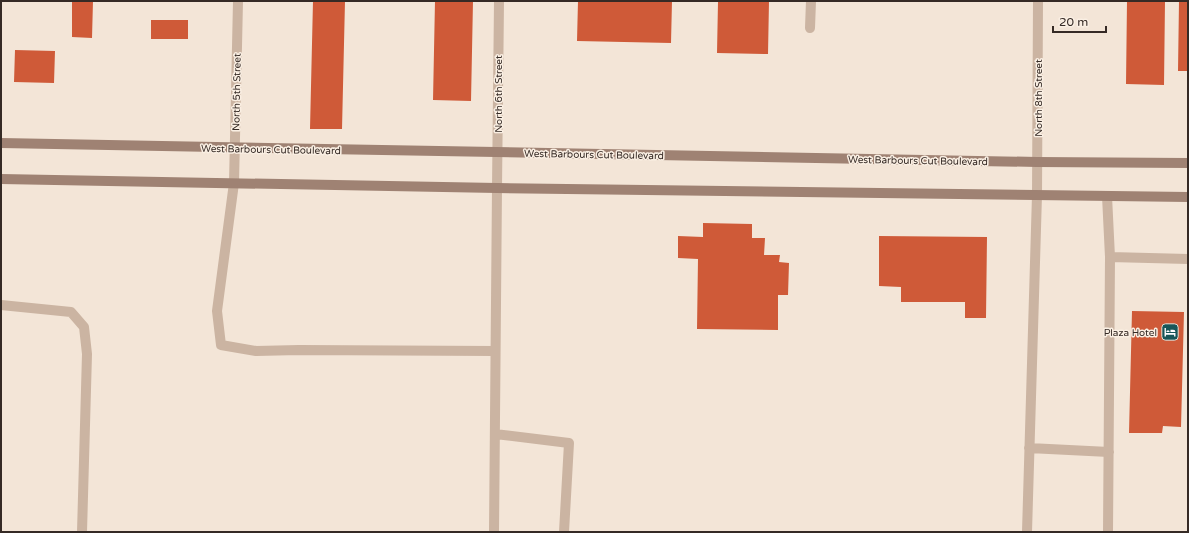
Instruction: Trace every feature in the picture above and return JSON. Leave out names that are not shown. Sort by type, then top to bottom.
[{"type":"street","name":"North 5th Street","points":[[238,1],[234,183],[217,311],[221,345],[256,352],[299,350],[496,351]]},
{"type":"street","name":"North 6th Street","points":[[494,532],[498,1]]},
{"type":"street","points":[[810,28],[811,1]]},
{"type":"street","name":"North 8th Street","points":[[1027,532],[1037,195],[1038,1]]},
{"type":"street","name":"West Barbours Cut Boulevard","points":[[1,143],[1037,162],[1188,163]]},
{"type":"street","points":[[1,179],[497,188],[1188,197]]},
{"type":"street","points":[[1107,196],[1110,257],[1108,532]]},
{"type":"street","points":[[1110,257],[1188,259]]},
{"type":"street","points":[[1,305],[71,312],[84,327],[87,354],[82,532]]},
{"type":"street","points":[[495,434],[569,444],[564,532]]},
{"type":"street","points":[[1029,448],[1109,452]]},
{"type":"building","points":[[72,1],[93,1],[92,38],[72,37]]},
{"type":"building","points":[[313,1],[345,1],[342,129],[310,129]]},
{"type":"building","points":[[435,1],[473,1],[471,101],[433,100]]},
{"type":"building","points":[[578,1],[672,1],[671,43],[577,41]]},
{"type":"building","points":[[712,1],[769,1],[768,54],[717,53],[718,2]]},
{"type":"building","points":[[1127,1],[1165,1],[1164,85],[1126,84]]},
{"type":"building","points":[[1179,1],[1188,1],[1188,71],[1178,71]]},
{"type":"building","points":[[151,20],[188,20],[188,39],[151,39]]},
{"type":"building","points":[[15,50],[55,51],[54,83],[14,82]]},
{"type":"building","points":[[703,223],[752,224],[752,238],[765,238],[764,255],[780,255],[779,262],[789,263],[788,295],[778,295],[778,330],[697,329],[698,259],[678,258],[678,236],[703,237]]},
{"type":"building","points":[[879,236],[987,237],[986,318],[965,318],[965,302],[901,302],[901,287],[879,286]]},
{"type":"building","points":[[1132,311],[1184,312],[1181,427],[1163,426],[1162,433],[1129,433]]},
{"type":"place","name":"Plaza Hotel","points":[[1170,332]]}]
